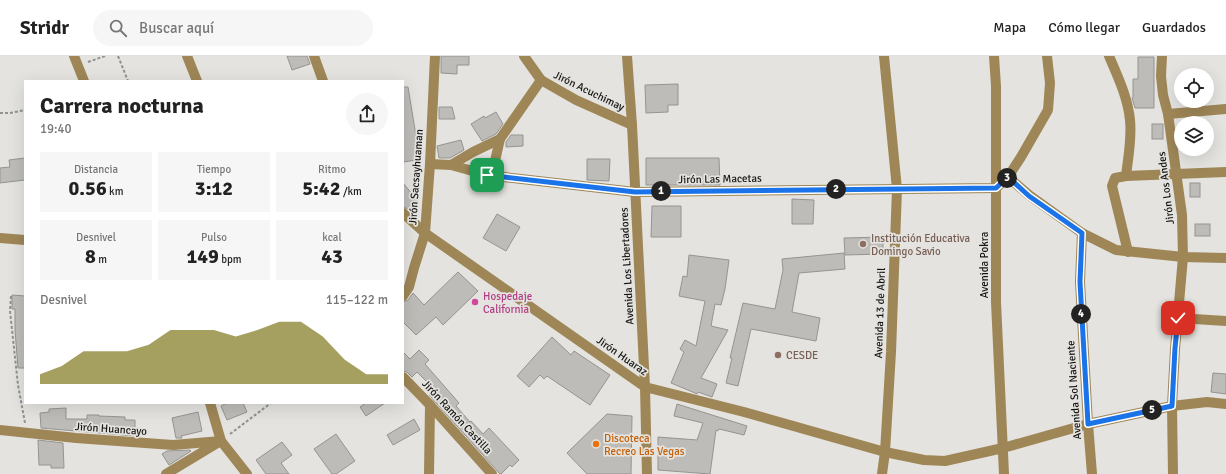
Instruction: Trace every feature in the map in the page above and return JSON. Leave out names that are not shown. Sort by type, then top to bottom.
[{"type":"street","points":[[187,56],[197,80]]},
{"type":"street","points":[[314,56],[324,80]]},
{"type":"street","name":"Jirón Sacsayhuaman","points":[[404,294],[409,287],[425,233],[435,56]]},
{"type":"street","name":"Jirón Acuchimay","points":[[524,56],[541,80],[576,100],[632,125]]},
{"type":"street","name":"Avenida Los Libertadores","points":[[627,56],[632,125],[645,386],[647,474]]},
{"type":"street","name":"Avenida Pokra","points":[[994,56],[996,86],[996,302],[1004,474]]},
{"type":"street","points":[[996,188],[1008,177],[1048,110],[1050,83],[1047,56]]},
{"type":"street","points":[[1109,56],[1125,96],[1130,120],[1130,146],[1126,176]]},
{"type":"street","name":"Jirón Los Andes","points":[[1162,56],[1160,76],[1168,114],[1182,215],[1183,257],[1175,348],[1172,406],[1173,474]]},
{"type":"street","name":"Avenida 13 de Abril","points":[[882,474],[885,452],[891,352],[897,189],[884,57]]},
{"type":"street","points":[[76,61],[84,80]]},
{"type":"street","points":[[487,175],[495,161],[500,139],[541,80]]},
{"type":"street","points":[[1168,114],[1226,109]]},
{"type":"street","points":[[452,165],[473,152],[500,139]]},
{"type":"street","name":"Jirón Las Macetas","points":[[430,164],[452,165],[487,175],[635,192],[996,188]]},
{"type":"street","points":[[1128,252],[1112,186],[1115,178],[1126,176],[1226,172]]},
{"type":"street","points":[[1008,177],[1029,196],[1082,233],[1116,250],[1183,257],[1226,258]]},
{"type":"street","name":"Jirón Huaraz","points":[[404,214],[425,233],[645,386],[885,452],[924,460],[945,460],[1003,448],[1088,424],[1172,406],[1207,402],[1226,404]]},
{"type":"street","name":"Avenida Sol Naciente","points":[[1082,233],[1080,282],[1092,474]]},
{"type":"street","points":[[0,238],[24,240]]},
{"type":"street","points":[[1178,318],[1226,321]]},
{"type":"street","name":"Jirón Ramón Castilla","points":[[404,377],[492,474]]},
{"type":"street","points":[[210,404],[221,441],[247,474]]},
{"type":"street","points":[[429,474],[430,405]]},
{"type":"street","name":"Jirón Huancayo","points":[[0,430],[27,434],[173,445],[221,441]]},
{"type":"street","points":[[166,474],[221,441]]},
{"type":"path","points":[[76,61],[105,56]]},
{"type":"path","points":[[118,56],[128,80]]},
{"type":"path","points":[[0,113],[24,110]]},
{"type":"path","points":[[11,296],[10,311],[18,385],[27,434]]},
{"type":"path","points":[[221,441],[269,404]]},
{"type":"building","points":[[287,56],[307,56],[310,64],[292,70]]},
{"type":"building","points":[[441,56],[469,56],[469,65],[457,65],[457,74],[441,73]]},
{"type":"building","points":[[1138,57],[1154,57],[1154,108],[1135,108],[1132,98],[1133,79],[1138,79]]},
{"type":"building","points":[[678,84],[678,105],[668,105],[668,112],[646,113],[645,85]]},
{"type":"building","points":[[404,87],[408,87],[417,142],[417,160],[404,162]]},
{"type":"building","points":[[439,107],[452,107],[455,119],[439,119]]},
{"type":"building","points":[[496,112],[503,124],[496,134],[482,141],[471,124],[484,116],[485,118]]},
{"type":"building","points":[[1152,124],[1163,124],[1163,139],[1152,139]]},
{"type":"building","points":[[511,135],[523,135],[523,146],[506,147],[506,142]]},
{"type":"building","points":[[461,140],[464,150],[450,158],[439,158],[437,146]]},
{"type":"building","points":[[24,158],[24,180],[0,183],[0,168],[10,167],[9,160]]},
{"type":"building","points":[[646,158],[719,158],[720,185],[646,185]]},
{"type":"building","points":[[587,159],[610,159],[609,181],[587,180]]},
{"type":"building","points":[[1190,183],[1200,183],[1200,197],[1190,197]]},
{"type":"building","points":[[404,184],[418,201],[408,209],[404,207]]},
{"type":"building","points":[[792,199],[814,200],[813,224],[792,224]]},
{"type":"building","points":[[652,206],[681,206],[681,237],[651,237]]},
{"type":"building","points":[[497,214],[520,227],[506,251],[483,238]]},
{"type":"building","points":[[1195,224],[1210,224],[1210,236],[1195,236]]},
{"type":"building","points":[[883,237],[883,254],[845,255],[844,238]]},
{"type":"building","points":[[844,253],[845,269],[799,273],[792,312],[820,318],[816,341],[751,329],[738,386],[726,383],[732,358],[730,358],[743,303],[775,309],[783,270],[782,259]]},
{"type":"building","points":[[689,255],[729,260],[721,305],[715,304],[711,326],[728,330],[701,378],[717,384],[712,397],[698,392],[697,394],[671,383],[684,352],[680,349],[685,340],[696,346],[705,301],[679,296],[683,276],[687,277]]},
{"type":"building","points":[[458,272],[478,291],[443,325],[436,317],[416,335],[404,323],[404,302],[408,300],[413,293],[424,305]]},
{"type":"building","points":[[12,295],[24,296],[24,368],[18,368],[15,309],[12,309]]},
{"type":"building","points":[[552,337],[571,355],[574,351],[610,375],[590,405],[547,376],[544,379],[540,375],[529,387],[517,376]]},
{"type":"building","points":[[419,350],[429,360],[425,364],[459,403],[456,406],[470,422],[471,421],[483,434],[489,428],[519,460],[512,467],[510,465],[500,474],[429,395],[435,390],[417,372],[412,377],[404,371],[404,353],[410,359]]},
{"type":"building","points":[[1213,373],[1226,374],[1226,394],[1211,392]]},
{"type":"building","points":[[225,404],[243,404],[247,412],[227,420],[221,406]]},
{"type":"building","points":[[364,404],[384,404],[366,416],[360,407]]},
{"type":"building","points":[[677,404],[747,426],[744,435],[719,429],[718,431],[716,430],[710,474],[658,470],[658,437],[697,440],[703,423],[674,416]]},
{"type":"building","points":[[66,408],[66,419],[87,419],[87,415],[99,415],[125,417],[125,420],[135,420],[135,436],[41,428],[40,413],[49,412],[49,409]]},
{"type":"building","points":[[198,412],[202,431],[181,436],[182,438],[176,438],[172,418]]},
{"type":"building","points":[[607,414],[632,416],[631,474],[587,474],[567,453]]},
{"type":"building","points":[[414,419],[420,430],[393,445],[387,435]]},
{"type":"building","points":[[336,434],[355,461],[336,474],[332,474],[314,449]]},
{"type":"building","points":[[38,440],[63,443],[64,468],[51,468],[51,465],[39,465]]},
{"type":"building","points":[[282,442],[292,455],[281,463],[289,474],[266,474],[256,460]]},
{"type":"building","points":[[167,451],[191,451],[169,465],[162,454]]},
{"type":"place","name":"Institución Educativa Domingo Savio","points":[[863,244]]},
{"type":"place","name":"Hospedaje California","points":[[475,302]]},
{"type":"place","name":"CESDE","points":[[778,355]]},
{"type":"place","name":"Discoteca Recreo Las Vegas","points":[[596,444]]},
{"type":"route","points":[[487,175],[635,192],[996,188],[1008,177],[1029,196],[1082,233],[1080,282],[1088,424],[1172,406],[1178,318]]}]
